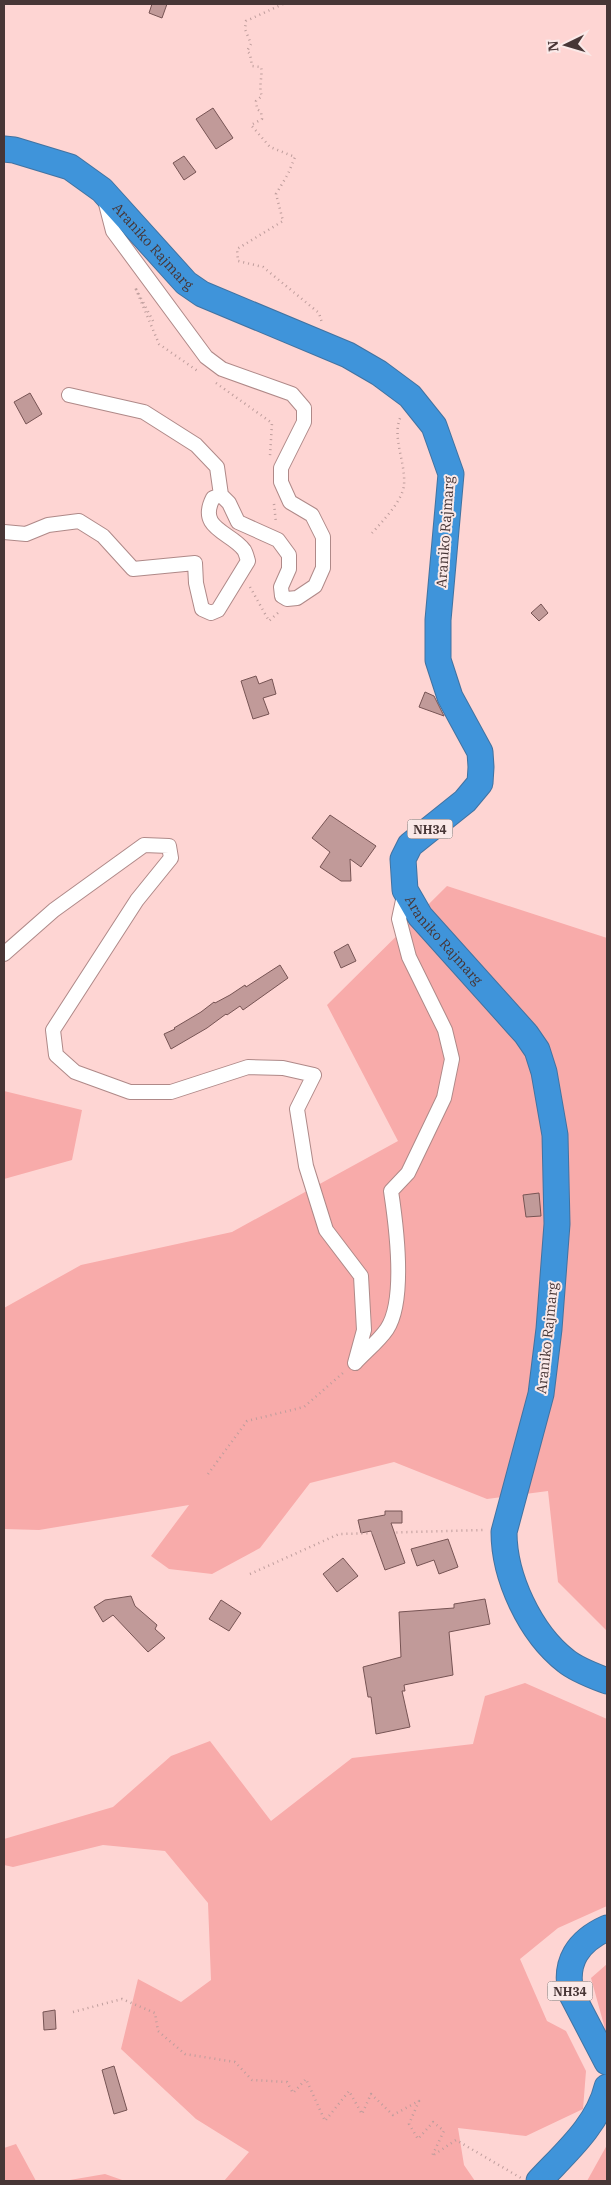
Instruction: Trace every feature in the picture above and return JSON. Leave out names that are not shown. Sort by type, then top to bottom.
[{"type":"highway","name":"Araniko Rajmarg","points":[[4,149],[14,150],[70,167],[102,190],[186,283],[202,294],[329,346],[379,373],[410,396],[434,426],[451,474],[438,620],[438,660],[450,697],[480,752],[481,768],[480,783],[465,801],[410,845],[403,859],[405,890],[420,916],[501,1004],[537,1050],[544,1072],[556,1135],[557,1224],[550,1329],[542,1385],[524,1466],[505,1528],[504,1549],[507,1566],[518,1594],[544,1640],[566,1662],[607,1681]]},
{"type":"highway","name":"NH34","points":[[607,1928],[580,1947],[570,1963],[568,1981],[571,1993],[607,2062]]},
{"type":"highway","points":[[540,2181],[591,2124],[603,2104],[607,2087]]},
{"type":"street","points":[[69,395],[144,412],[196,445],[217,467],[221,495],[229,503],[238,522],[278,540],[289,555],[289,569],[281,587],[282,596],[287,599],[297,598],[315,586],[323,568],[323,537],[312,515],[290,502],[281,482],[281,468],[304,422],[304,408],[292,394],[222,369],[206,357],[113,231],[102,190]]},
{"type":"street","points":[[4,532],[26,534],[48,525],[79,521],[103,536],[133,569],[195,563],[196,583],[202,609],[210,613],[218,610],[248,562],[244,550],[211,522],[208,508],[213,498],[221,495]]},
{"type":"street","points":[[4,954],[54,910],[144,845],[169,846],[171,858],[137,900],[53,1030],[56,1054],[75,1072],[130,1092],[171,1092],[248,1067],[282,1068],[314,1075],[297,1109],[306,1166],[326,1230],[361,1276],[364,1330],[355,1363]]},
{"type":"street","points":[[355,1363],[388,1329],[398,1282],[397,1228],[391,1191],[408,1173],[444,1098],[452,1059],[445,1030],[409,957],[399,919],[405,890]]},
{"type":"path","points":[[283,4],[246,22],[245,29],[251,44],[246,50],[250,54],[252,66],[261,67],[262,72],[259,91],[262,96],[256,101],[257,109],[261,112],[262,119],[251,125],[270,147],[295,157],[288,174],[276,194],[283,221],[237,249],[238,261],[263,267],[319,313],[329,346]]},
{"type":"path","points":[[372,533],[395,505],[404,486],[396,426],[410,396]]},
{"type":"path","points":[[208,1474],[248,1421],[304,1407],[355,1363]]},
{"type":"path","points":[[250,1574],[339,1534],[464,1532],[505,1528]]},
{"type":"path","points":[[73,2012],[122,1999],[155,2013],[158,2032],[185,2054],[235,2062],[252,2080],[287,2082],[293,2093],[306,2079],[325,2121],[349,2091],[362,2114],[371,2094],[393,2115],[419,2101],[410,2124],[418,2139],[433,2122],[444,2130],[432,2156],[456,2140],[527,2181]]},
{"type":"shaded area","points":[[447,886],[607,938],[607,1631],[558,1582],[548,1491],[487,1499],[394,1462],[310,1483],[260,1548],[212,1574],[169,1569],[151,1556],[189,1505],[39,1530],[4,1529],[4,1308],[81,1265],[232,1232],[398,1141],[327,1005]]},
{"type":"shaded area","points":[[4,1091],[82,1110],[72,1160],[4,1179]]},
{"type":"shaded area","points":[[525,1683],[607,1719],[607,1906],[558,1928],[520,1959],[547,2021],[566,2031],[586,2071],[583,2109],[526,2136],[458,2128],[464,2165],[475,2181],[224,2181],[249,2152],[196,2119],[121,2049],[138,1979],[181,2002],[211,1980],[208,1903],[165,1851],[103,1845],[13,1867],[4,1865],[4,1839],[113,1807],[171,1756],[210,1741],[271,1821],[352,1758],[473,1744],[485,1696]]},
{"type":"shaded area","points":[[607,1964],[607,2036],[591,1978]]},
{"type":"shaded area","points":[[16,2144],[36,2181],[4,2181],[4,2148]]},
{"type":"shaded area","points":[[607,2145],[607,2181],[587,2181]]},
{"type":"shaded area","points":[[105,2174],[125,2181],[64,2181]]},
{"type":"building","points":[[152,4],[167,4],[162,18],[149,13]]},
{"type":"building","points":[[213,108],[233,138],[216,149],[196,119]]},
{"type":"building","points":[[184,156],[196,172],[184,180],[173,163]]},
{"type":"building","points":[[30,393],[42,414],[26,424],[14,402]]},
{"type":"building","points":[[541,604],[548,613],[539,621],[531,613]]},
{"type":"building","points":[[256,676],[259,684],[272,679],[276,694],[263,698],[269,714],[253,719],[241,681]]},
{"type":"building","points":[[425,692],[434,696],[444,716],[419,707]]},
{"type":"building","points":[[330,815],[376,846],[361,867],[350,859],[351,881],[341,881],[320,867],[330,852],[312,838]]},
{"type":"building","points":[[348,944],[356,961],[341,968],[334,952]]},
{"type":"building","points":[[280,965],[288,978],[243,1010],[240,1006],[171,1049],[164,1034],[175,1029],[214,1002],[230,995],[245,985],[246,987]]},
{"type":"building","points":[[539,1193],[541,1216],[526,1217],[523,1195]]},
{"type":"building","points":[[385,1511],[402,1511],[402,1523],[391,1523],[405,1563],[385,1570],[371,1531],[361,1533],[358,1520],[385,1515]]},
{"type":"building","points":[[448,1539],[458,1567],[439,1574],[434,1560],[417,1566],[411,1549]]},
{"type":"building","points":[[343,1558],[358,1576],[337,1592],[323,1574]]},
{"type":"building","points":[[131,1596],[135,1606],[157,1625],[155,1629],[165,1638],[148,1652],[113,1615],[103,1622],[94,1607],[105,1600]]},
{"type":"building","points":[[485,1599],[490,1624],[449,1632],[453,1675],[404,1685],[405,1691],[402,1691],[410,1727],[376,1734],[371,1697],[368,1697],[363,1667],[401,1657],[399,1612],[454,1608],[454,1604]]},
{"type":"building","points":[[221,1600],[241,1613],[229,1631],[209,1619]]},
{"type":"building","points":[[55,2010],[56,2029],[44,2030],[43,2012]]},
{"type":"building","points":[[114,2066],[127,2110],[114,2114],[102,2070]]}]
